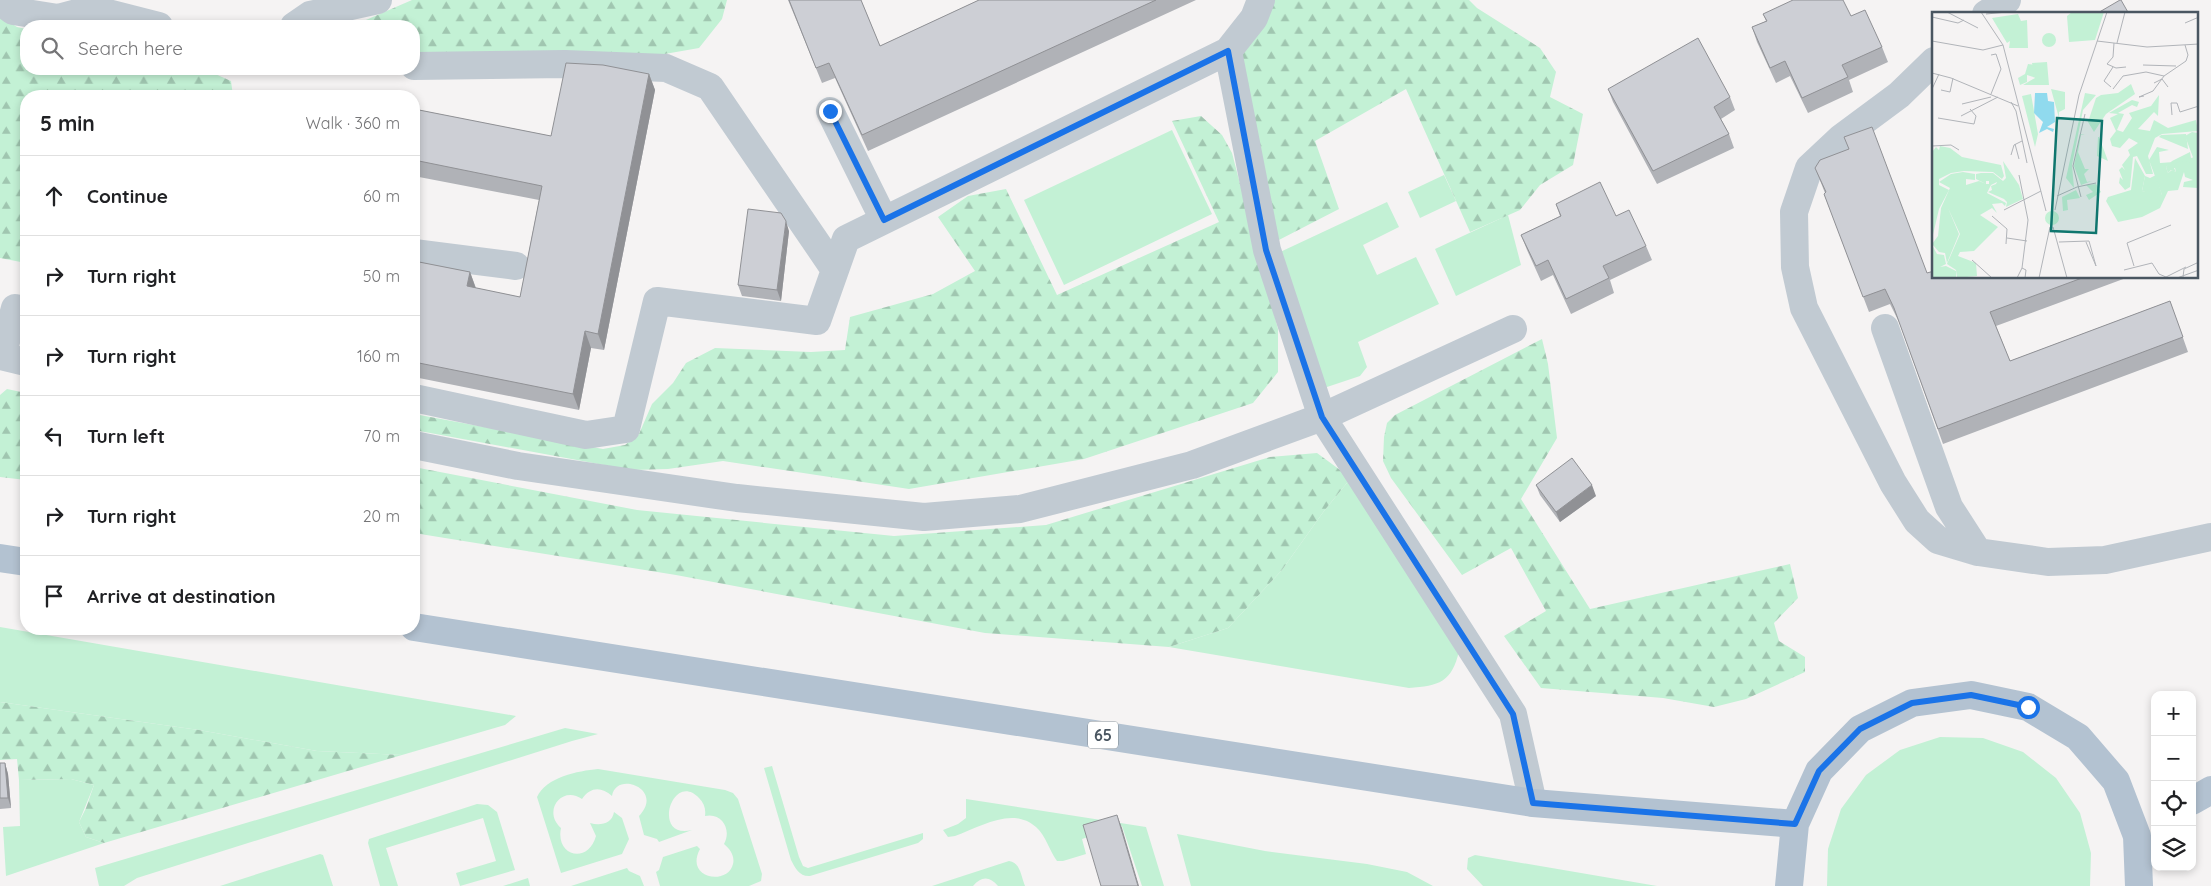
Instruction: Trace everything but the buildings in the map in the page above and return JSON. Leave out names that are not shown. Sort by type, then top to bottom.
[{"type":"main road","points":[[0,558],[20,561]]},
{"type":"main road","name":"65","points":[[420,628],[1533,803],[1795,824]]},
{"type":"main road","points":[[1789,886],[1795,824],[1819,771],[1860,729],[1912,703],[1971,695],[2028,707],[2078,737],[2116,782],[2146,831],[2139,886]]},
{"type":"main road","points":[[2196,799],[2211,790]]},
{"type":"street","points":[[304,20],[310,16],[378,0]]},
{"type":"street","points":[[420,399],[586,435],[626,428],[658,301],[817,320],[846,239],[1228,51],[1254,18],[1261,0]]},
{"type":"street","points":[[1989,12],[2007,0]]},
{"type":"street","points":[[0,1],[13,11],[58,18],[92,9],[135,20]]},
{"type":"street","points":[[1228,51],[1266,250],[1322,417],[1513,714],[1533,803]]},
{"type":"street","points":[[1932,63],[1899,95],[1842,138],[1809,168],[1794,212],[1795,267],[1804,308],[1893,483],[1917,522],[1938,540],[1978,552],[2048,562],[2104,560],[2211,537]]},
{"type":"street","points":[[420,66],[565,64],[666,68],[710,87],[835,270]]},
{"type":"street","points":[[830,111],[884,220]]},
{"type":"street","points":[[420,254],[516,266]]},
{"type":"street","points":[[9,358],[15,308],[20,309]]},
{"type":"street","points":[[1885,328],[1949,507],[1978,552]]},
{"type":"street","points":[[420,445],[518,466],[737,498],[924,517],[1020,509],[1192,465],[1322,417],[1513,329]]},
{"type":"green space","points":[[412,0],[727,0],[722,19],[699,48],[659,55],[420,59],[420,20],[366,20]]},
{"type":"green space","points":[[1272,0],[1469,0],[1477,8],[1540,48],[1556,72],[1550,97],[1583,114],[1573,165],[1540,185],[1520,210],[1470,232],[1406,89],[1315,141],[1339,209],[1275,242],[1241,53]]},
{"type":"green space","points":[[0,16],[20,28],[20,75],[218,75],[231,81],[232,90],[20,90],[20,262],[0,258]]},
{"type":"green space","points":[[1201,116],[1222,135],[1232,153],[1278,329],[1278,372],[1253,403],[1084,459],[909,489],[723,461],[668,469],[631,470],[420,431],[420,415],[603,449],[625,445],[639,434],[652,404],[673,383],[686,363],[715,348],[811,352],[845,350],[850,317],[933,294],[975,271],[938,217],[968,196],[1006,189],[1057,295],[1219,222],[1172,121]]},
{"type":"green space","points":[[1172,130],[1212,214],[1064,285],[1024,200]]},
{"type":"green space","points":[[1444,175],[1456,201],[1420,218],[1408,192]]},
{"type":"green space","points":[[1387,202],[1399,227],[1363,245],[1377,275],[1416,257],[1439,304],[1358,342],[1367,367],[1360,376],[1324,388],[1278,253]]},
{"type":"green space","points":[[1508,215],[1521,265],[1456,296],[1435,249]]},
{"type":"green space","points":[[1542,339],[1548,364],[1557,438],[1521,499],[1590,609],[1790,564],[1798,598],[1774,623],[1779,641],[1805,657],[1805,672],[1746,699],[1714,707],[1663,698],[1541,688],[1504,636],[1546,611],[1511,548],[1462,575],[1391,478],[1383,461],[1384,437],[1387,423],[1395,415]]},
{"type":"green space","points":[[7,389],[20,392],[20,479],[0,477],[0,395]]},
{"type":"green space","points":[[1317,453],[1351,478],[1324,511],[1282,570],[1228,628],[1169,647],[985,633],[676,575],[420,534],[420,468],[637,510],[894,536],[1046,525],[1270,457]]},
{"type":"green space","points":[[1351,478],[1459,651],[1448,676],[1436,684],[1409,688],[1169,647],[1228,628],[1282,570],[1324,511]]},
{"type":"green space","points":[[0,627],[20,630],[20,635],[46,635],[516,716],[505,725],[402,755],[317,751],[199,730],[0,702]]},
{"type":"green space","points":[[0,702],[199,730],[317,751],[402,755],[104,843],[86,837],[79,822],[94,785],[71,779],[19,780],[17,759],[0,760]]},
{"type":"green space","points":[[565,728],[598,734],[137,878],[124,886],[99,886],[95,868]]},
{"type":"green space","points":[[1940,737],[1983,738],[2023,752],[2056,778],[2080,813],[2091,853],[2090,886],[1827,886],[1828,849],[1841,809],[1866,775],[1900,750]]},
{"type":"green space","points":[[772,766],[803,866],[808,868],[923,833],[923,839],[918,843],[810,876],[803,875],[796,869],[791,860],[764,768]]},
{"type":"green space","points":[[598,769],[725,790],[733,793],[738,799],[762,874],[761,881],[749,886],[660,886],[656,872],[659,870],[663,857],[697,846],[700,849],[697,859],[698,867],[702,873],[716,877],[729,871],[733,864],[733,855],[724,844],[727,833],[726,828],[721,819],[711,815],[705,816],[704,806],[699,798],[689,792],[681,793],[674,798],[670,807],[669,817],[672,825],[679,830],[692,830],[659,842],[657,839],[644,835],[639,816],[645,806],[646,798],[643,791],[637,786],[629,784],[622,784],[615,788],[612,796],[600,789],[596,789],[589,792],[582,799],[568,795],[557,802],[553,814],[561,828],[560,838],[567,850],[580,854],[586,851],[592,845],[596,836],[590,823],[608,822],[614,812],[622,818],[629,839],[622,854],[561,873],[537,797],[548,784],[563,776]]},
{"type":"green space","points":[[71,779],[94,785],[79,822],[86,837],[104,843],[6,876],[3,827],[20,826],[19,780]]},
{"type":"green space","points":[[966,799],[1146,827],[1164,886],[1142,886],[1122,826],[1082,839],[1086,854],[1063,861],[1057,861],[1036,827],[1027,821],[1017,818],[996,820],[948,837],[943,830],[958,824],[966,818]]},
{"type":"green space","points":[[477,804],[488,805],[497,812],[515,870],[460,886],[456,873],[496,861],[483,818],[386,848],[398,886],[380,886],[368,843],[369,839]]},
{"type":"green space","points":[[1177,834],[1265,851],[1367,864],[1407,872],[1433,886],[1191,886]]},
{"type":"green space","points":[[320,854],[323,855],[333,886],[220,886]]},
{"type":"green space","points":[[1475,855],[1657,886],[1483,886],[1467,869],[1468,858]]},
{"type":"green space","points":[[1009,861],[1018,867],[1025,886],[998,886],[992,880],[985,878],[979,880],[973,886],[932,886]]},
{"type":"green space","points":[[627,868],[629,871],[640,876],[644,886],[571,886]]},
{"type":"green space","points":[[528,878],[530,886],[503,886]]},
{"type":"route","points":[[830,111],[884,220],[1228,51],[1266,250],[1322,417],[1513,714],[1533,803],[1795,824],[1819,771],[1860,729],[1912,703],[1971,695],[2028,707]]}]
